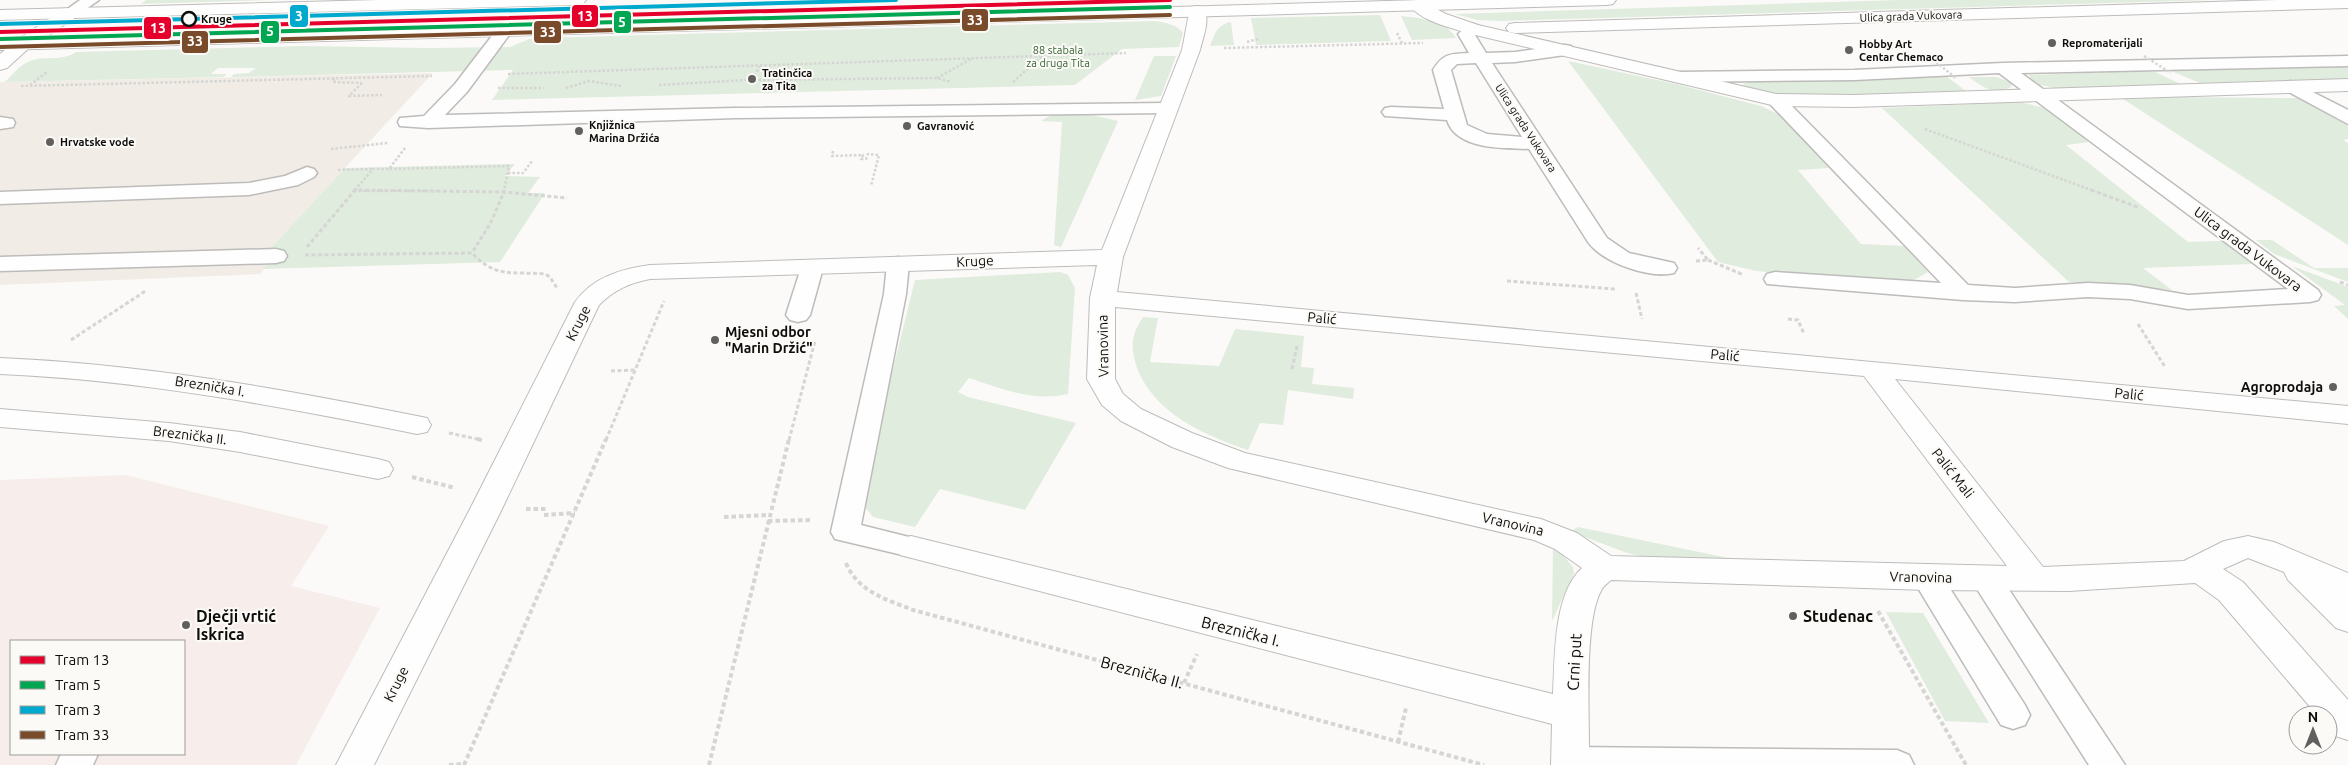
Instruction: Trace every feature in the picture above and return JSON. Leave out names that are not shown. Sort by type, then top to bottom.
[{"type":"street","points":[[0,15],[477,1],[577,0]]},
{"type":"street","points":[[0,45],[1197,11],[1313,4],[1418,5],[1607,0]]},
{"type":"street","name":"Ulica grada Vukovara","points":[[1473,29],[2348,3]]},
{"type":"street","name":"Ulica grada Vukovara","points":[[1418,5],[1440,18],[1473,29],[1776,100],[1843,101],[2348,85]]},
{"type":"street","name":"Vranovina","points":[[1197,11],[1198,22],[1191,50],[1111,256],[1103,298],[1101,379],[1112,400],[1131,415],[1182,440],[1238,461],[1557,535],[1579,548],[1604,568],[1927,578],[2069,579],[2189,573],[2235,548],[2248,547],[2263,550],[2287,562],[2327,576],[2348,588]]},
{"type":"street","points":[[0,64],[22,44],[70,14]]},
{"type":"street","name":"Kruge","points":[[355,765],[485,511],[588,302],[606,284],[633,274],[650,272],[812,268],[1111,256]]},
{"type":"street","name":"Palić","points":[[1103,298],[2348,415]]},
{"type":"street","name":"Breznička I.","points":[[0,366],[31,366],[194,382],[417,425]]},
{"type":"street","name":"Palić Mali","points":[[1872,369],[2034,578]]},
{"type":"street","name":"Breznička II.","points":[[0,418],[169,432],[240,442],[378,469]]},
{"type":"street","name":"Breznička I.","points":[[911,547],[1572,714]]},
{"type":"street","points":[[2287,562],[2348,618]]},
{"type":"street","name":"Crni put","points":[[1570,764],[1573,652],[1578,609],[1587,584],[1604,568]]},
{"type":"street","points":[[2199,569],[2231,591],[2348,725]]},
{"type":"lane","points":[[70,14],[91,0]]},
{"type":"lane","name":"Ulica grada Vukovara","points":[[1473,29],[1466,34],[1599,242],[1609,253],[1618,258],[1666,268]]},
{"type":"lane","points":[[428,122],[461,88],[504,31]]},
{"type":"lane","points":[[1536,143],[1495,142],[1472,137],[1459,123],[1442,70],[1446,63],[1453,59],[1515,58],[1565,50]]},
{"type":"lane","points":[[1679,77],[1854,75],[2003,68],[2348,61]]},
{"type":"lane","points":[[2003,68],[2037,94]]},
{"type":"lane","points":[[2291,86],[2348,118]]},
{"type":"lane","name":"Ulica grada Vukovara","points":[[2037,94],[2310,295],[2188,302],[2116,291]]},
{"type":"lane","points":[[1776,100],[1963,293]]},
{"type":"lane","points":[[407,122],[734,114],[1167,108]]},
{"type":"lane","points":[[1396,120],[1459,123]]},
{"type":"lane","points":[[0,198],[249,189],[291,181],[308,173]]},
{"type":"lane","points":[[0,264],[276,256]]},
{"type":"lane","points":[[898,264],[895,294],[846,526],[911,547]]},
{"type":"lane","points":[[798,315],[812,268]]},
{"type":"lane","points":[[1775,279],[2015,295],[2088,290],[2116,291]]},
{"type":"lane","points":[[1927,578],[2013,715]]},
{"type":"lane","points":[[1985,578],[2108,765]]},
{"type":"lane","points":[[1570,764],[1897,765]]},
{"type":"path","points":[[1248,47],[1432,43]]},
{"type":"path","points":[[503,74],[1126,53]]},
{"type":"path","points":[[2144,56],[2171,73]]},
{"type":"path","points":[[750,82],[759,80],[937,78],[971,58]]},
{"type":"path","points":[[1936,62],[1957,79]]},
{"type":"path","points":[[758,70],[760,66]]},
{"type":"path","points":[[19,86],[433,76]]},
{"type":"path","points":[[754,77],[759,80]]},
{"type":"path","points":[[334,78],[333,82],[362,83],[349,96],[382,95]]},
{"type":"path","points":[[652,85],[746,80]]},
{"type":"path","points":[[557,88],[567,88],[589,81],[624,87]]},
{"type":"path","points":[[461,88],[548,88]]},
{"type":"path","points":[[1923,128],[2143,210]]},
{"type":"path","points":[[331,149],[394,142]]},
{"type":"path","points":[[389,169],[406,147]]},
{"type":"path","points":[[833,151],[832,156],[863,154],[861,159],[866,159],[868,154],[879,154],[871,186]]},
{"type":"path","points":[[508,173],[523,173],[533,160]]},
{"type":"path","points":[[472,253],[491,222],[504,192],[509,166],[373,169],[300,256],[472,253],[486,269],[502,274],[545,274],[550,277],[561,294]]},
{"type":"path","points":[[355,190],[504,192],[567,198]]},
{"type":"path","points":[[31,366],[195,258]]},
{"type":"path","points":[[1708,260],[1744,274],[1775,279]]},
{"type":"path","points":[[1508,281],[1616,289]]},
{"type":"path","points":[[1635,290],[1644,325]]},
{"type":"path","points":[[2116,291],[2166,369]]},
{"type":"path","points":[[449,765],[464,764],[575,513],[664,301]]},
{"type":"path","points":[[709,765],[768,521],[816,338]]},
{"type":"path","points":[[611,371],[635,370]]},
{"type":"path","points":[[417,425],[490,442]]},
{"type":"path","points":[[378,469],[464,490]]},
{"type":"path","points":[[544,515],[575,513]]},
{"type":"path","points":[[724,517],[770,515]]},
{"type":"path","points":[[571,522],[577,521]]},
{"type":"path","points":[[768,521],[846,526]]},
{"type":"path","name":"Breznička II.","points":[[846,526],[843,548],[848,573],[873,594],[913,610],[1484,765]]},
{"type":"path","points":[[1874,605],[1966,765]]},
{"type":"shaded area","points":[[433,73],[269,250],[281,250],[260,274],[0,285],[0,82]]},
{"type":"shaded area","name":"Dječji vrtić Iskrica","points":[[126,475],[329,526],[291,586],[380,608],[296,765],[0,765],[0,480]]},
{"type":"green space","points":[[146,0],[272,0],[141,4]]},
{"type":"green space","points":[[1899,0],[2213,0],[1499,21],[1477,20],[1455,14]]},
{"type":"green space","points":[[1380,15],[1391,41],[1256,45],[1251,18]]},
{"type":"green space","points":[[1401,16],[1432,21],[1446,27],[1456,38],[1412,40]]},
{"type":"green space","name":"88 stabala za druga Tita","points":[[1155,21],[1171,24],[1181,30],[1183,33],[1179,47],[1122,49],[1075,85],[492,100],[513,70],[231,77],[234,74],[249,73],[256,68],[218,68],[211,74],[227,74],[223,77],[5,82],[27,62],[42,58],[65,57],[76,52],[305,46],[510,47],[529,39],[539,38]]},
{"type":"green space","points":[[1231,22],[1234,45],[1210,46],[1215,33],[1220,27]]},
{"type":"green space","points":[[1154,56],[1176,56],[1161,96],[1135,100]]},
{"type":"green space","points":[[1568,61],[1676,84],[1761,106],[1780,115],[1829,168],[1798,170],[1861,244],[1904,246],[1928,272],[1914,280],[1855,279],[1756,271],[1718,262]]},
{"type":"green space","points":[[2348,65],[2348,79],[2200,83],[2171,71]]},
{"type":"green space","points":[[2155,72],[2181,84],[2056,88],[2034,84],[2029,75]]},
{"type":"green space","points":[[1946,76],[1966,91],[1811,96],[1755,90],[1743,84],[1751,81]]},
{"type":"green space","points":[[1969,77],[1997,77],[2012,83],[2011,87],[1999,91],[1984,87]]},
{"type":"green space","points":[[2161,97],[2298,98],[2348,126],[2348,139],[2343,140],[2348,143],[2348,245],[2123,99]]},
{"type":"green space","points":[[2019,102],[2046,108],[2089,142],[2066,145],[2188,242],[2222,241],[2252,264],[2143,268],[2172,290],[2069,282],[1882,108]]},
{"type":"green space","points":[[1055,113],[1084,113],[1118,121],[1061,247],[1054,245],[1062,122],[1041,121]]},
{"type":"green space","points":[[515,164],[505,176],[540,177],[528,193],[545,193],[500,262],[263,269],[276,256],[268,251],[345,168]]},
{"type":"green space","points":[[2256,240],[2272,240],[2314,268],[2348,268],[2348,282],[2274,254]]},
{"type":"green space","points":[[2292,266],[2348,287],[2348,319],[2334,306],[2345,305]]},
{"type":"green space","points":[[1060,272],[1068,275],[1075,288],[1068,394],[1055,396],[1030,395],[1006,390],[969,378],[958,392],[968,397],[1076,423],[1025,510],[940,489],[915,527],[873,517],[865,507],[864,486],[915,280]]},
{"type":"green space","points":[[1143,317],[1158,318],[1150,362],[1219,366],[1235,329],[1304,336],[1301,367],[1314,368],[1312,384],[1354,388],[1353,399],[1288,390],[1283,425],[1260,423],[1248,450],[1215,438],[1198,430],[1168,410],[1155,398],[1145,384],[1133,354],[1134,336]]},
{"type":"green space","points":[[1578,527],[1743,561],[1665,561],[1627,553],[1577,534],[1573,530]]},
{"type":"green space","points":[[1553,544],[1573,567],[1574,573],[1552,621]]},
{"type":"green space","points":[[1886,612],[1923,613],[1989,723],[1945,721]]},
{"type":"tram line","name":"3","points":[[0,24],[896,0]]},
{"type":"tram line","name":"13","points":[[0,32],[1170,0]]},
{"type":"tram line","name":"5","points":[[0,39],[1170,7]]},
{"type":"tram line","name":"33","points":[[0,47],[1170,15]]},
{"type":"place","name":"Kruge","points":[[189,19]]},
{"type":"place","name":"Repromaterijali","points":[[2052,43]]},
{"type":"place","name":"Hobby Art Centar Chemaco","points":[[1849,50]]},
{"type":"place","name":"Tratinčica za Tita","points":[[752,79]]},
{"type":"place","name":"Gavranović","points":[[907,126]]},
{"type":"place","name":"Knjižnica Marina Držića","points":[[579,131]]},
{"type":"place","name":"Hrvatske vode","points":[[50,142]]},
{"type":"place","name":"Mjesni odbor \"Marin Držić\"","points":[[715,340]]},
{"type":"place","name":"Agroprodaja","points":[[2333,387]]},
{"type":"place","name":"Studenac","points":[[1793,616]]},
{"type":"place","name":"Dječji vrtić Iskrica","points":[[186,625]]}]
